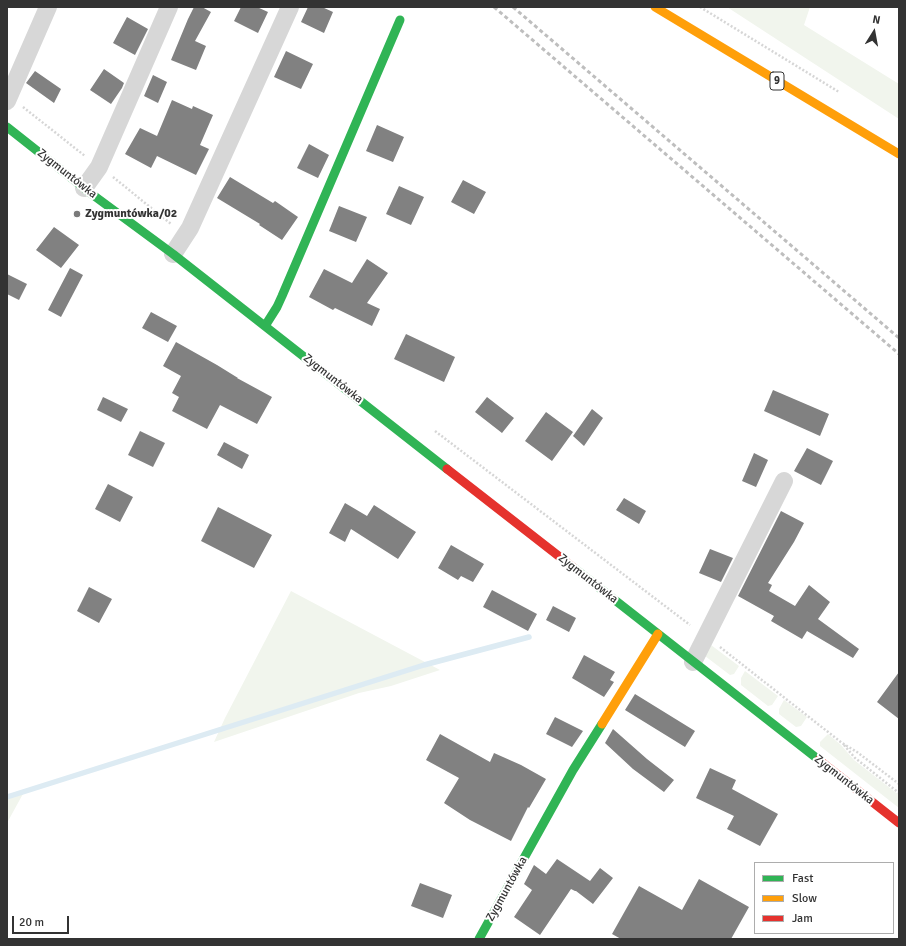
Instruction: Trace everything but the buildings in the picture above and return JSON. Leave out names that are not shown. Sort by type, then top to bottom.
[{"type":"street","points":[[8,98],[48,7]]},
{"type":"street","points":[[84,188],[99,167],[169,7]]},
{"type":"street","points":[[173,254],[190,228],[290,7]]},
{"type":"street","name":"9","points":[[655,7],[899,154]]},
{"type":"street","points":[[265,326],[279,301],[400,20]]},
{"type":"street","name":"Zygmuntówka","points":[[7,127],[84,188],[173,254],[899,823]]},
{"type":"street","points":[[693,662],[784,481]]},
{"type":"street","name":"Zygmuntówka","points":[[479,939],[573,770],[658,634]]},
{"type":"path","points":[[700,7],[839,92]]},
{"type":"path","points":[[8,98],[186,235]]},
{"type":"path","points":[[433,430],[706,636],[842,743],[857,752],[899,784]]},
{"type":"path","points":[[842,743],[855,758],[899,793]]},
{"type":"shaded area","points":[[727,7],[810,7],[804,25],[899,84],[899,119]]},
{"type":"shaded area","points":[[291,591],[440,670],[391,686],[359,693],[214,742],[225,718]]},
{"type":"shaded area","points":[[711,645],[739,666],[734,674],[730,675],[705,656]]},
{"type":"shaded area","points":[[745,671],[778,696],[772,705],[768,706],[741,685],[741,678]]},
{"type":"shaded area","points":[[784,700],[807,717],[801,726],[796,727],[779,714],[779,709]]},
{"type":"shaded area","points":[[828,734],[841,745],[854,760],[899,795],[899,808],[820,746],[820,742]]},
{"type":"shaded area","points":[[24,792],[7,823],[7,794]]},
{"type":"waterway","points":[[7,797],[424,665],[529,637]]},
{"type":"railway","points":[[494,7],[899,354]]},
{"type":"railway","points":[[513,7],[899,338]]},
{"type":"traffic: fast","points":[[265,326],[282,296],[400,20]]},
{"type":"traffic: fast","points":[[7,127],[93,195],[173,254],[447,469]]},
{"type":"traffic: fast","points":[[574,568],[819,760]]},
{"type":"traffic: fast","points":[[479,939],[573,770],[602,724]]},
{"type":"traffic: slow","points":[[655,7],[899,154]]},
{"type":"traffic: slow","points":[[602,724],[658,634]]},
{"type":"traffic: jam","points":[[447,469],[574,568]]},
{"type":"traffic: jam","points":[[819,760],[899,823]]},
{"type":"place","name":"Zygmuntówka/02","points":[[77,214]]}]
